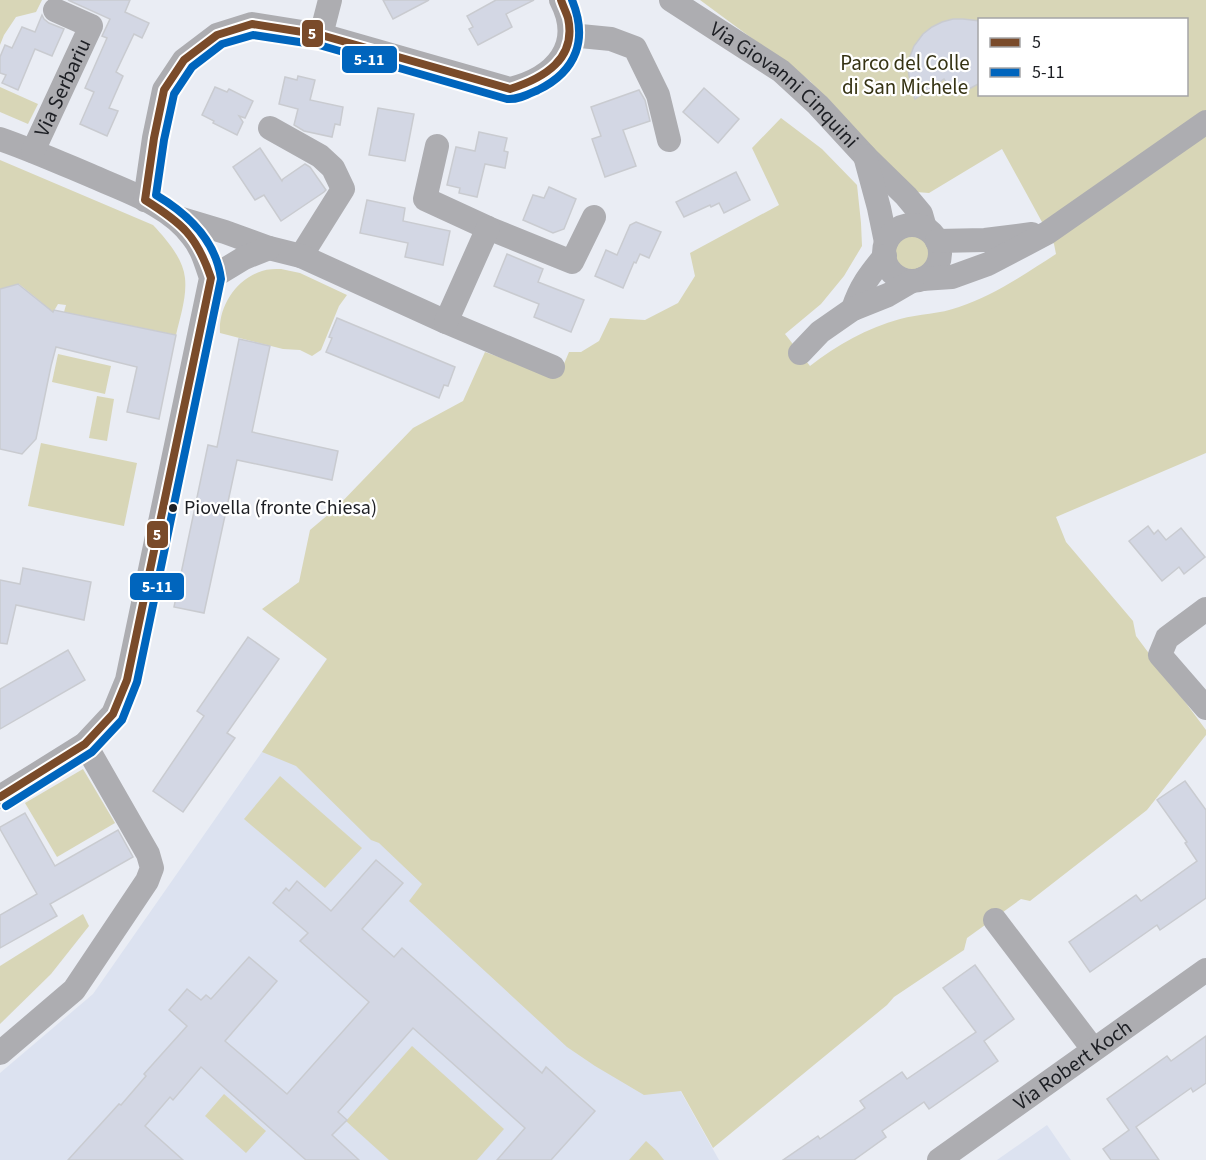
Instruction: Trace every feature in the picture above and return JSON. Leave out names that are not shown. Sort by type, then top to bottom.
[{"type":"street","points":[[321,34],[330,0]]},
{"type":"street","points":[[145,200],[164,90],[184,60],[217,35],[252,24],[321,34],[510,89],[526,85],[553,68],[564,56],[570,35],[561,0]]},
{"type":"street","name":"Via Giovanni Cinquini","points":[[671,0],[781,71],[818,105],[906,196],[921,214],[931,234]]},
{"type":"street","name":"Via Serbariu","points":[[33,151],[91,26],[55,10]]},
{"type":"street","points":[[570,35],[611,39],[635,48],[658,95],[669,141]]},
{"type":"street","points":[[917,280],[952,277],[988,264],[1047,233],[1206,122]]},
{"type":"street","points":[[270,128],[320,156],[333,168],[343,189],[301,256]]},
{"type":"street","name":"Via Serbariu","points":[[0,139],[145,200],[173,216]]},
{"type":"street","points":[[437,146],[425,199],[488,228],[572,262],[594,217]]},
{"type":"street","name":"Via Giovanni Cinquini","points":[[865,156],[888,268],[903,279],[917,280]]},
{"type":"street","points":[[173,216],[269,248],[301,256],[553,368]]},
{"type":"street","points":[[0,797],[85,744],[113,714],[127,680],[211,278],[205,257],[192,235],[173,216]]},
{"type":"street","points":[[853,309],[859,292],[885,249],[891,234],[907,225],[916,225],[931,234],[985,240],[1047,233]]},
{"type":"street","points":[[446,322],[488,228]]},
{"type":"street","points":[[800,353],[820,332],[853,309],[930,275],[936,268],[940,250],[931,234]]},
{"type":"street","points":[[211,278],[244,258],[269,248]]},
{"type":"street","points":[[1206,609],[1167,638],[1160,655],[1206,708]]},
{"type":"street","points":[[0,1053],[74,990],[147,881],[152,868],[148,854],[85,744]]},
{"type":"street","points":[[995,920],[1093,1049]]},
{"type":"street","name":"Via Robert Koch","points":[[939,1160],[1206,970]]},
{"type":"shaded area","points":[[379,584],[652,1040],[719,1160],[0,1160],[0,1073],[93,994]]},
{"type":"shaded area","points":[[1047,1125],[1071,1160],[997,1160]]},
{"type":"green space","points":[[0,0],[42,0],[36,12],[16,17],[0,45]]},
{"type":"green space","name":"Parco del Colle di San Michele","points":[[700,0],[1206,0],[1206,453],[1056,517],[1066,542],[1133,621],[1136,636],[1206,730],[1206,735],[1147,810],[1030,901],[1021,899],[967,938],[964,950],[894,997],[713,1148],[681,1091],[644,1095],[567,1047],[409,901],[422,884],[379,843],[371,840],[296,766],[262,752],[327,659],[262,609],[299,582],[310,530],[336,508],[413,428],[463,401],[485,352],[558,378],[569,352],[581,352],[599,341],[610,318],[645,320],[678,303],[695,276],[690,253],[779,205],[752,148],[781,118],[822,149],[857,185],[862,246],[844,276],[821,304],[785,334],[810,366],[842,344],[876,327],[900,319],[952,309],[984,297],[1056,254],[1054,244],[1002,149],[929,193],[916,192],[896,177],[810,81]]},
{"type":"green space","points":[[0,87],[38,104],[28,124],[0,112]]},
{"type":"green space","points":[[0,160],[153,225],[173,249],[184,271],[185,292],[176,335],[64,312],[66,305],[58,304],[47,323],[41,302],[19,284],[0,289]]},
{"type":"green space","points":[[912,236],[925,241],[930,254],[925,267],[912,272],[899,267],[894,254],[899,241]]},
{"type":"green space","points":[[281,269],[300,273],[347,295],[339,306],[321,350],[312,356],[300,350],[283,349],[220,333],[222,313],[230,295],[237,287],[244,280],[262,271]]},
{"type":"green space","points":[[58,354],[111,366],[105,394],[52,382]]},
{"type":"green space","points":[[97,396],[114,399],[107,441],[89,438]]},
{"type":"green space","points":[[41,443],[137,463],[124,526],[28,506]]},
{"type":"green space","points":[[83,769],[115,823],[57,857],[25,803]]},
{"type":"green space","points":[[280,776],[362,848],[325,888],[244,819]]},
{"type":"green space","points":[[83,914],[89,926],[51,974],[0,1024],[0,966]]},
{"type":"green space","points":[[412,1046],[504,1129],[477,1160],[389,1160],[346,1121]]},
{"type":"green space","points":[[224,1094],[266,1131],[246,1153],[205,1116]]},
{"type":"green space","points":[[646,1141],[657,1151],[664,1160],[629,1160]]},
{"type":"building","points":[[68,0],[130,0],[125,12],[149,23],[142,38],[134,34],[116,72],[123,76],[109,108],[118,111],[107,136],[80,124],[94,92],[85,88],[107,38],[102,36],[110,19]]},
{"type":"building","points":[[383,0],[429,0],[393,19]]},
{"type":"building","points":[[496,0],[534,0],[506,14],[512,27],[478,45],[469,29],[473,27],[467,16]]},
{"type":"building","points":[[42,15],[49,23],[64,29],[52,56],[35,49],[18,90],[2,83],[6,75],[0,73],[0,57],[5,45],[12,48],[22,27],[35,32]]},
{"type":"building","points":[[953,19],[978,21],[978,84],[956,96],[944,79],[915,99],[908,69],[909,59],[914,46],[923,34],[942,22]]},
{"type":"building","points":[[298,76],[315,80],[310,100],[343,107],[340,125],[335,124],[332,137],[304,131],[294,125],[298,109],[279,104],[285,77],[297,80]]},
{"type":"building","points":[[215,87],[227,92],[229,89],[253,101],[245,118],[239,116],[243,122],[237,135],[202,115]]},
{"type":"building","points":[[704,88],[739,119],[718,143],[683,112]]},
{"type":"building","points":[[639,90],[645,100],[650,121],[623,130],[636,166],[605,177],[592,139],[601,136],[591,107]]},
{"type":"building","points":[[378,108],[414,114],[405,161],[369,155]]},
{"type":"building","points":[[479,132],[507,138],[504,151],[508,152],[505,168],[485,164],[477,197],[459,193],[460,188],[447,185],[456,147],[475,151]]},
{"type":"building","points":[[260,148],[282,181],[305,164],[310,167],[326,190],[281,221],[264,195],[255,200],[233,167]]},
{"type":"building","points":[[736,172],[750,200],[724,213],[719,203],[684,217],[676,202]]},
{"type":"building","points":[[549,187],[576,199],[564,229],[553,233],[523,220],[533,195],[544,198]]},
{"type":"building","points":[[367,200],[405,208],[403,221],[450,231],[443,265],[405,257],[408,243],[360,233]]},
{"type":"building","points":[[636,222],[661,232],[649,258],[640,254],[623,288],[595,276],[606,250],[617,255],[630,225]]},
{"type":"building","points":[[507,254],[543,269],[538,282],[584,300],[571,332],[534,317],[539,304],[494,286]]},
{"type":"building","points":[[18,284],[53,312],[54,310],[176,335],[159,419],[127,412],[137,367],[56,347],[36,439],[22,454],[0,449],[0,289]]},
{"type":"building","points":[[337,318],[455,367],[448,386],[444,385],[439,398],[326,352]]},
{"type":"building","points":[[239,339],[270,346],[252,432],[338,451],[332,480],[237,460],[204,613],[174,607],[208,445],[217,447]]},
{"type":"building","points":[[1148,526],[1154,534],[1158,530],[1166,540],[1181,528],[1205,557],[1184,574],[1179,567],[1162,581],[1129,541]]},
{"type":"building","points":[[23,568],[91,582],[84,620],[16,605],[7,644],[0,643],[0,580],[20,584]]},
{"type":"building","points":[[248,637],[279,659],[227,733],[235,738],[183,812],[153,791],[204,716],[197,711]]},
{"type":"building","points":[[68,650],[85,680],[0,729],[0,689]]},
{"type":"building","points":[[1185,781],[1206,810],[1206,898],[1160,930],[1157,925],[1090,972],[1069,942],[1136,895],[1141,901],[1197,861],[1185,843],[1187,842],[1157,800]]},
{"type":"building","points":[[25,813],[55,866],[118,830],[133,857],[50,904],[57,916],[0,948],[0,915],[37,894],[0,829]]},
{"type":"building","points":[[376,860],[403,883],[362,929],[394,957],[402,948],[542,1073],[546,1067],[595,1111],[551,1160],[497,1160],[525,1128],[413,1028],[338,1112],[347,1120],[332,1135],[359,1160],[306,1160],[201,1067],[173,1100],[170,1097],[145,1126],[183,1160],[68,1160],[119,1104],[121,1105],[146,1076],[144,1074],[187,1026],[169,1010],[187,989],[201,1000],[206,995],[211,999],[249,957],[277,981],[225,1041],[287,1094],[369,1002],[300,941],[308,933],[273,903],[286,888],[289,891],[297,881],[331,911]]},
{"type":"building","points":[[975,965],[1014,1019],[984,1041],[998,1061],[929,1109],[924,1102],[882,1131],[886,1137],[854,1160],[783,1160],[818,1136],[820,1139],[865,1108],[860,1101],[902,1072],[907,1079],[976,1032],[943,988]]},
{"type":"building","points":[[1206,1036],[1206,1083],[1193,1092],[1191,1088],[1136,1127],[1159,1160],[1111,1160],[1103,1149],[1129,1130],[1107,1099],[1167,1056],[1171,1061]]},
{"type":"transit line","name":"5","points":[[0,797],[85,744],[113,714],[127,680],[211,278],[200,251],[187,232],[169,216],[145,200],[164,90],[184,60],[217,35],[252,24],[321,35],[510,89],[546,73],[563,56],[568,45],[569,32],[568,18],[561,0]]},
{"type":"transit line","name":"5-11","points":[[6,806],[92,752],[122,720],[137,682],[221,279],[218,265],[207,240],[179,211],[156,195],[174,94],[192,67],[222,44],[253,35],[319,45],[507,99],[515,99],[551,82],[570,63],[579,41],[577,14],[572,0]]},
{"type":"place","name":"Piovella (fronte Chiesa)","points":[[173,508]]}]
